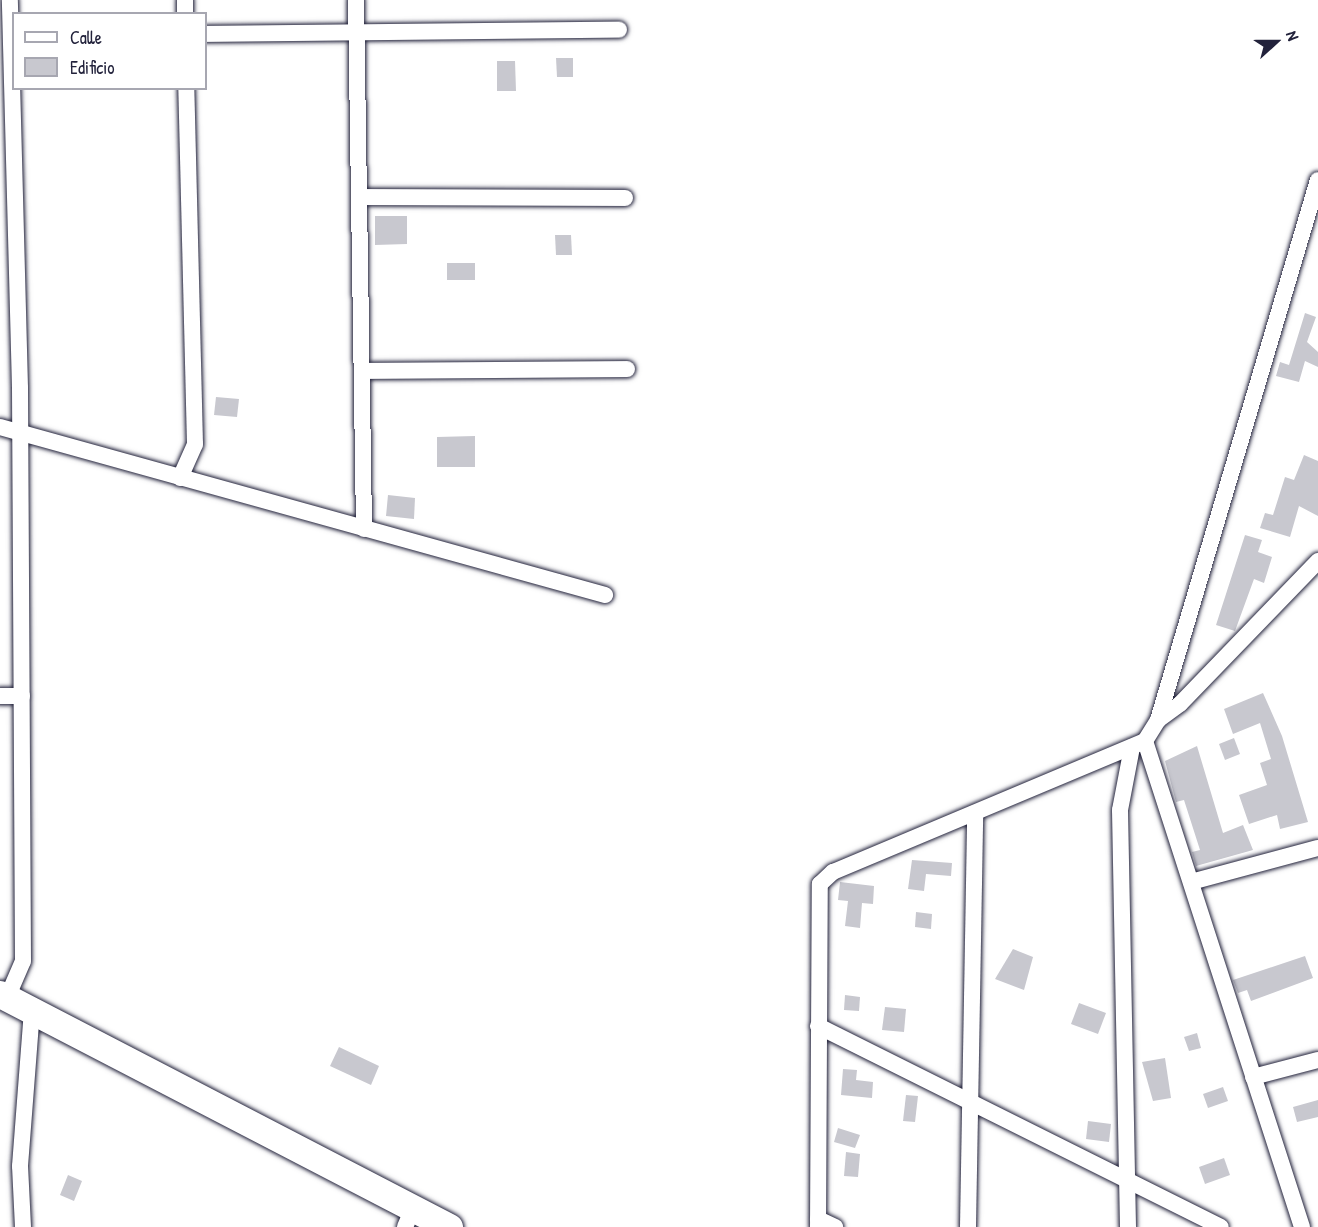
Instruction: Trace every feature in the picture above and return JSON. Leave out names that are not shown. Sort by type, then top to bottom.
[{"type":"main road","points":[[4,996],[409,1218],[449,1227]]},
{"type":"street","points":[[4,996],[23,961],[20,433],[8,36],[10,0]]},
{"type":"street","points":[[356,0],[361,197],[364,529]]},
{"type":"street","points":[[207,34],[620,30]]},
{"type":"street","points":[[180,478],[195,444],[186,90]]},
{"type":"street","points":[[1158,720],[1318,180]]},
{"type":"street","points":[[361,197],[625,198]]},
{"type":"street","points":[[363,371],[627,369]]},
{"type":"street","points":[[0,427],[605,595]]},
{"type":"street","points":[[1128,1227],[1120,810],[1139,744],[1158,720],[1180,704],[1318,561]]},
{"type":"street","points":[[0,696],[22,696]]},
{"type":"street","points":[[835,1227],[818,1223],[820,884],[833,872],[1139,744]]},
{"type":"street","points":[[1139,744],[1191,882],[1302,1227]]},
{"type":"street","points":[[968,1227],[975,813]]},
{"type":"street","points":[[1191,882],[1318,848]]},
{"type":"street","points":[[23,1227],[20,1166],[32,1011]]},
{"type":"street","points":[[818,1026],[1221,1227]]},
{"type":"street","points":[[1254,1077],[1318,1060]]},
{"type":"building","points":[[556,58],[573,58],[573,77],[557,77]]},
{"type":"building","points":[[497,61],[515,61],[516,91],[497,91]]},
{"type":"building","points":[[375,216],[407,216],[407,244],[375,245]]},
{"type":"building","points":[[555,235],[571,235],[572,255],[556,255]]},
{"type":"building","points":[[447,263],[475,263],[475,280],[447,280]]},
{"type":"building","points":[[1305,313],[1316,317],[1307,342],[1318,352],[1318,367],[1305,361],[1299,382],[1276,376],[1280,362],[1289,365]]},
{"type":"building","points":[[216,397],[239,399],[237,417],[214,415]]},
{"type":"building","points":[[475,436],[475,467],[437,467],[437,437]]},
{"type":"building","points":[[1304,455],[1318,461],[1318,516],[1299,506],[1290,537],[1260,528],[1265,513],[1273,515],[1285,477],[1294,480]]},
{"type":"building","points":[[388,495],[415,498],[414,519],[386,516]]},
{"type":"building","points":[[1245,535],[1262,540],[1258,552],[1272,557],[1264,583],[1254,579],[1235,631],[1216,625]]},
{"type":"building","points":[[1263,693],[1282,736],[1308,822],[1280,829],[1277,815],[1249,824],[1239,795],[1267,785],[1260,763],[1271,759],[1260,723],[1233,734],[1224,709]]},
{"type":"building","points":[[1234,738],[1240,754],[1225,760],[1219,744]]},
{"type":"building","points":[[1197,746],[1223,833],[1243,825],[1253,850],[1196,866],[1192,852],[1200,850],[1184,800],[1176,802],[1165,761]]},
{"type":"building","points":[[912,860],[952,863],[951,876],[926,874],[924,891],[908,889]]},
{"type":"building","points":[[840,882],[874,886],[873,904],[862,903],[860,928],[845,926],[848,901],[838,900]]},
{"type":"building","points":[[916,912],[932,914],[931,929],[915,927]]},
{"type":"building","points":[[1013,949],[1033,957],[1024,990],[995,979]]},
{"type":"building","points":[[1305,956],[1313,978],[1251,1001],[1247,990],[1238,993],[1233,980]]},
{"type":"building","points":[[845,995],[860,997],[859,1011],[844,1010]]},
{"type":"building","points":[[1079,1003],[1106,1013],[1098,1034],[1071,1024]]},
{"type":"building","points":[[885,1007],[906,1009],[904,1032],[882,1030]]},
{"type":"building","points":[[1197,1033],[1201,1048],[1189,1051],[1184,1037]]},
{"type":"building","points":[[339,1047],[379,1066],[371,1085],[330,1066]]},
{"type":"building","points":[[1165,1058],[1171,1098],[1153,1101],[1142,1062]]},
{"type":"building","points":[[843,1069],[857,1070],[856,1080],[873,1082],[872,1098],[841,1095]]},
{"type":"building","points":[[1223,1087],[1228,1101],[1208,1108],[1203,1094]]},
{"type":"building","points":[[906,1095],[918,1096],[915,1122],[903,1121]]},
{"type":"building","points":[[1318,1100],[1318,1117],[1297,1122],[1293,1107]]},
{"type":"building","points":[[1088,1121],[1111,1124],[1109,1142],[1086,1139]]},
{"type":"building","points":[[838,1128],[860,1135],[855,1148],[834,1142]]},
{"type":"building","points":[[846,1152],[860,1154],[858,1177],[844,1176]]},
{"type":"building","points":[[1224,1158],[1230,1175],[1205,1184],[1199,1167]]},
{"type":"building","points":[[68,1175],[82,1181],[74,1201],[60,1195]]}]
